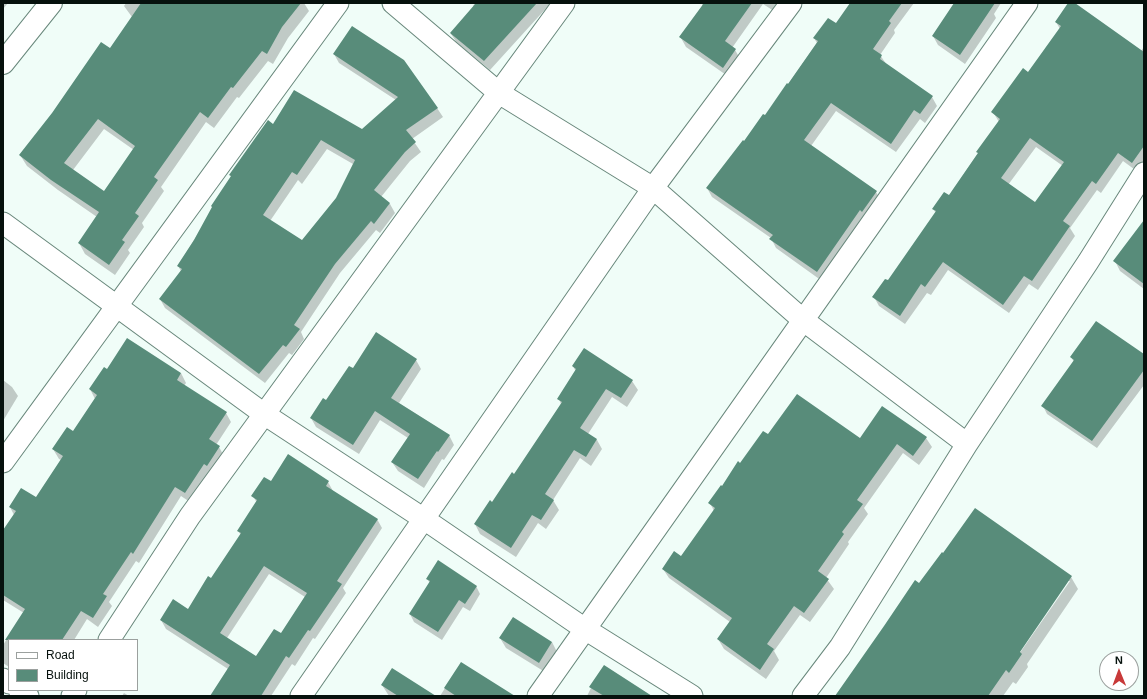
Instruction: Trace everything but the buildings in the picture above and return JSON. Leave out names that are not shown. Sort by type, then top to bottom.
[{"type":"street","points":[[3,63],[50,3]]},
{"type":"street","points":[[3,462],[338,3]]},
{"type":"street","points":[[394,3],[499,93],[653,188],[803,320],[967,444]]},
{"type":"street","points":[[110,639],[190,516],[564,3]]},
{"type":"street","points":[[301,696],[653,188],[791,3]]},
{"type":"street","points":[[538,696],[1027,3]]},
{"type":"street","points":[[803,696],[840,647],[967,444],[1088,262],[1144,173]]},
{"type":"street","points":[[3,223],[264,414],[424,519],[585,629],[692,696]]}]
